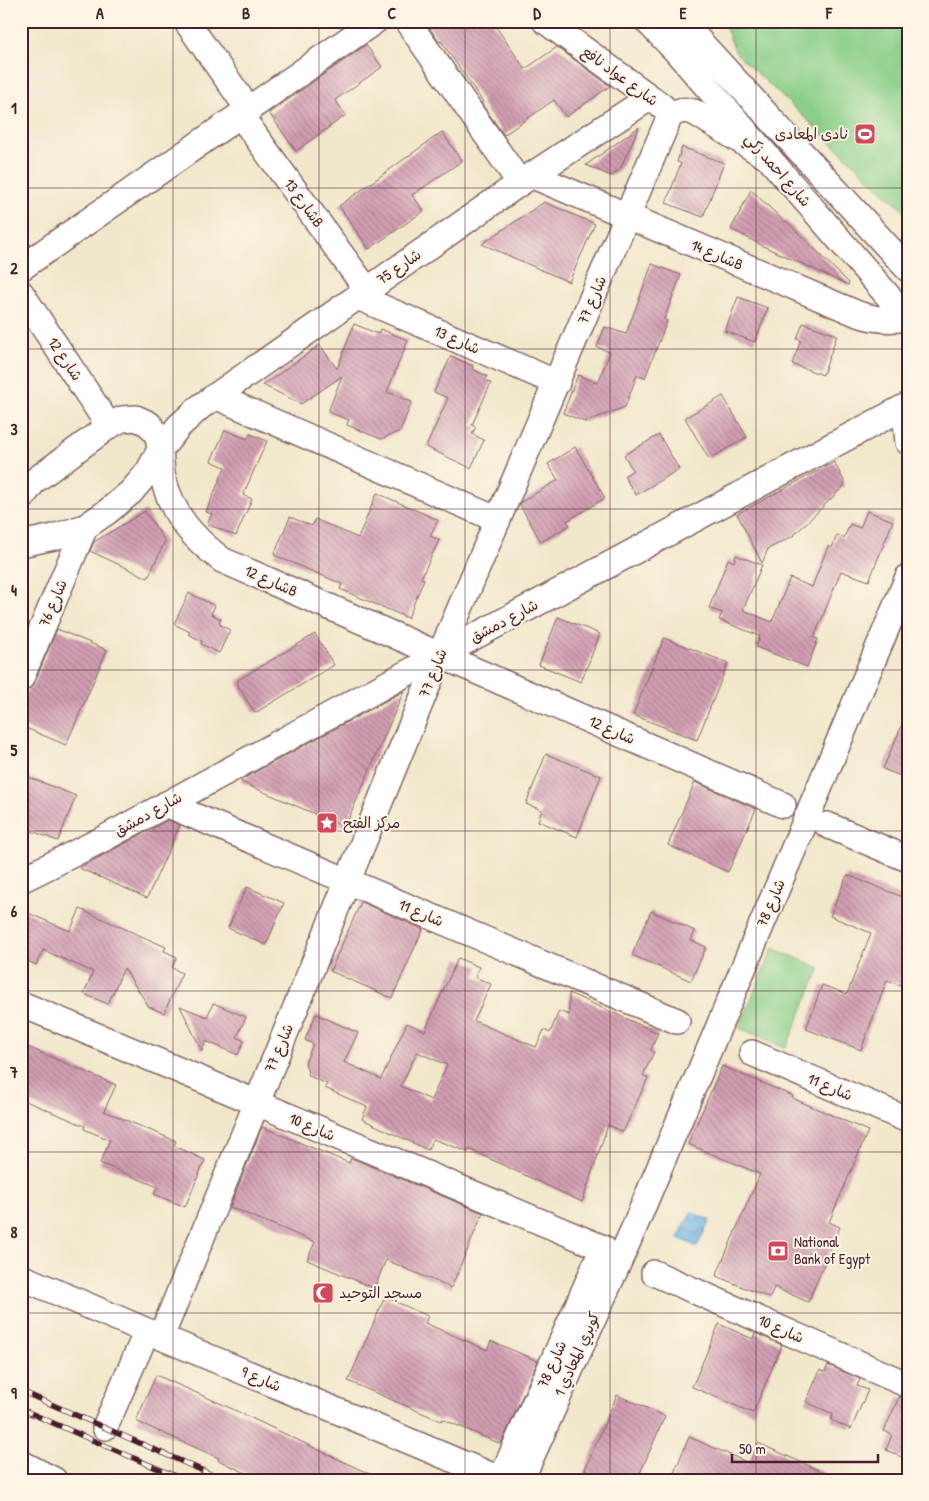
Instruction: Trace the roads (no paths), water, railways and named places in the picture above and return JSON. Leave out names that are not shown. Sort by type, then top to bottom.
[{"type":"street","name":"شارع 13B","points":[[186,21],[362,294]]},
{"type":"street","points":[[21,268],[375,21]]},
{"type":"street","points":[[407,21],[525,179]]},
{"type":"street","name":"شارع عواد نافع","points":[[545,21],[574,30],[649,98],[673,113]]},
{"type":"street","name":"شارع احمد زكي","points":[[647,21],[677,52],[767,158],[908,318]]},
{"type":"street","points":[[677,52],[682,22]]},
{"type":"street","name":"شارع احمد زكي","points":[[682,22],[908,269]]},
{"type":"street","name":"شارع 75","points":[[21,544],[85,528],[131,492],[148,472],[160,450],[179,426],[200,407],[525,179],[649,98]]},
{"type":"street","points":[[673,113],[679,110],[694,112],[767,158]]},
{"type":"street","name":"شارع 77","points":[[105,1427],[154,1334],[255,1104],[440,655],[669,118],[673,113]]},
{"type":"street","name":"شارع 14B","points":[[525,179],[627,216],[858,314],[873,319],[908,318]]},
{"type":"street","name":"شارع 12","points":[[21,293],[109,426]]},
{"type":"street","name":"شارع 13","points":[[362,294],[556,383]]},
{"type":"street","points":[[215,396],[498,520]]},
{"type":"street","name":"شارع دمشق","points":[[21,880],[103,839],[440,655],[908,405]]},
{"type":"street","points":[[908,417],[906,422],[908,442]]},
{"type":"street","points":[[21,499],[34,481],[122,418],[136,418],[149,424],[158,436],[160,450]]},
{"type":"street","name":"شارع 12B","points":[[160,450],[163,476],[171,501],[184,524],[201,544],[222,560],[440,655]]},
{"type":"street","name":"شارع 76","points":[[21,678],[85,528]]},
{"type":"street","name":"شارع 78","points":[[634,1228],[908,578]]},
{"type":"street","name":"شارع 12","points":[[440,655],[783,806]]},
{"type":"street","name":"شارع 11","points":[[166,804],[677,1021]]},
{"type":"street","points":[[827,825],[908,859]]},
{"type":"street","name":"شارع 10","points":[[21,1004],[255,1104],[603,1248]]},
{"type":"street","name":"شارع 11","points":[[752,1053],[908,1120]]},
{"type":"street","name":"كوبري المعادي 1","points":[[508,1480],[634,1228]]},
{"type":"street","name":"شارع 78","points":[[508,1480],[603,1248]]},
{"type":"street","name":"شارع 10","points":[[654,1272],[908,1385]]},
{"type":"street","name":"شارع 9","points":[[21,1277],[508,1480]]},
{"type":"street","points":[[21,1463],[54,1480]]},
{"type":"water","points":[[691,1212],[710,1220],[697,1247],[678,1238]]},
{"type":"railway","points":[[21,1391],[224,1480]]},
{"type":"railway","points":[[21,1409],[184,1480]]},
{"type":"place","name":"نادى المعادى","points":[[865,134]]},
{"type":"place","name":"مركز الفتح","points":[[327,823]]},
{"type":"place","name":"National Bank of Egypt","points":[[778,1251]]},
{"type":"place","name":"مسجد التوحيد","points":[[323,1293]]}]
